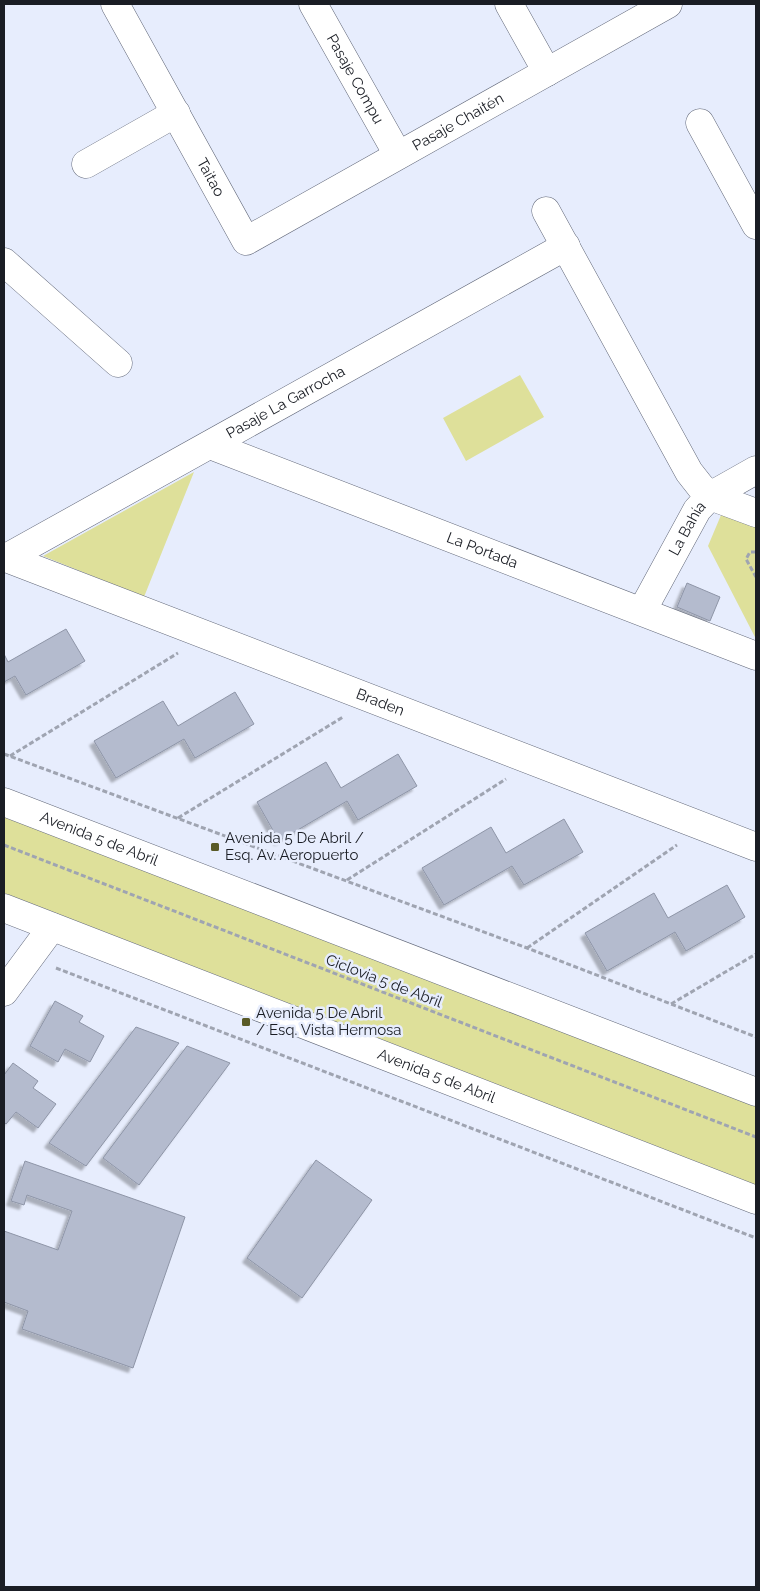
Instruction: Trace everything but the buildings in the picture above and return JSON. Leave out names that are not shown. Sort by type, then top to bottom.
[{"type":"street","name":"Taitao","points":[[115,4],[246,241]]},
{"type":"street","name":"Pasaje Compu","points":[[313,4],[398,155]]},
{"type":"street","points":[[509,4],[547,72]]},
{"type":"street","name":"Pasaje Chaitén","points":[[246,241],[668,4]]},
{"type":"street","points":[[86,164],[176,114]]},
{"type":"street","points":[[700,123],[756,225]]},
{"type":"street","points":[[546,212],[689,472],[710,496],[756,513]]},
{"type":"street","name":"Pasaje La Garrocha","points":[[6,558],[566,246]]},
{"type":"street","points":[[4,262],[118,363]]},
{"type":"street","name":"La Portada","points":[[210,444],[756,656]]},
{"type":"street","name":"La Bahía","points":[[642,611],[697,510],[710,496],[756,470]]},
{"type":"street","name":"Braden","points":[[6,558],[756,847]]},
{"type":"street","name":"Avenida 5 de Abril","points":[[4,802],[756,1092]]},
{"type":"street","name":"Avenida 5 de Abril","points":[[4,908],[756,1200]]},
{"type":"street","points":[[4,992],[52,927]]},
{"type":"path","points":[[756,552],[750,552],[746,559],[756,578]]},
{"type":"path","points":[[10,756],[207,636]]},
{"type":"path","points":[[178,818],[372,699]]},
{"type":"path","points":[[4,754],[527,948],[756,1037]]},
{"type":"path","points":[[346,881],[534,762]]},
{"type":"path","points":[[527,948],[704,827]]},
{"type":"path","name":"Ciclovia 5 de Abril","points":[[4,845],[756,1137]]},
{"type":"path","points":[[671,1004],[756,954]]},
{"type":"path","points":[[30,958],[756,1238]]},
{"type":"green space","points":[[520,375],[544,417],[466,461],[443,418]]},
{"type":"green space","points":[[194,472],[144,597],[43,556]]},
{"type":"green space","points":[[724,508],[756,522],[756,639],[708,546]]},
{"type":"green space","points":[[4,812],[756,1101],[756,1185],[4,893]]},
{"type":"place","name":"Avenida 5 De Abril / Esq. Av. Aeropuerto","points":[[215,847]]},
{"type":"place","name":"Avenida 5 De Abril / Esq. Vista Hermosa","points":[[246,1022]]}]
